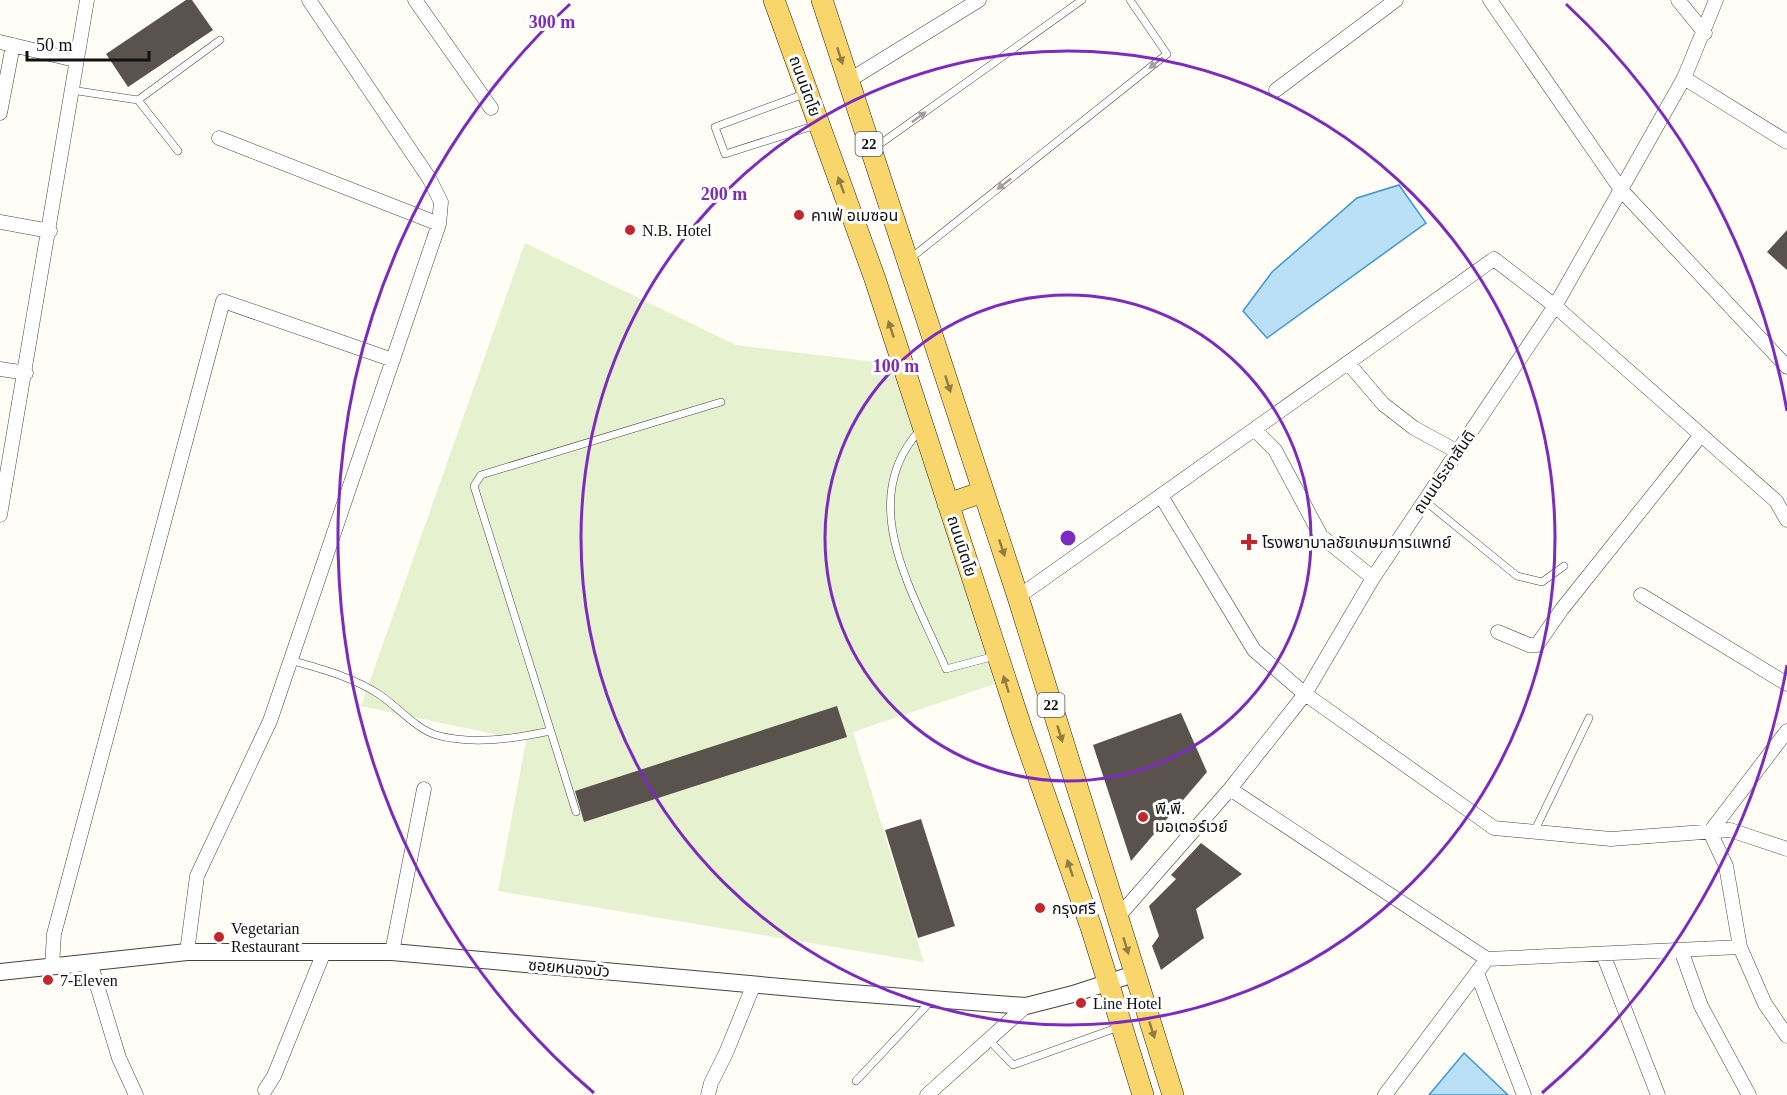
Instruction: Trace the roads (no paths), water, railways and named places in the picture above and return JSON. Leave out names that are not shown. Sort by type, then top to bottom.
[{"type":"main road","name":"ถนนนิตโย","points":[[774,0],[875,279],[997,656],[1091,927],[1143,1095]]},
{"type":"main road","name":"22","points":[[822,0],[1018,597],[1173,1095]]},
{"type":"main road","points":[[948,504],[983,492]]},
{"type":"main road","name":"ถนนประชาสันติ","points":[[1091,927],[1117,918]]},
{"type":"street","points":[[0,515],[50,231],[75,60],[87,0]]},
{"type":"street","points":[[187,952],[197,876],[270,721],[439,224],[441,202],[429,178],[309,0]]},
{"type":"street","points":[[415,0],[491,108]]},
{"type":"street","points":[[848,81],[979,0]]},
{"type":"street","points":[[1276,90],[1396,0]]},
{"type":"street","points":[[1490,0],[1622,191],[1787,367]]},
{"type":"street","points":[[1678,0],[1705,33]]},
{"type":"street","name":"ถนนประชาสันติ","points":[[1117,918],[1230,789],[1305,694],[1373,578],[1555,306],[1684,78],[1705,33],[1716,0]]},
{"type":"street","points":[[0,113],[6,44],[75,60]]},
{"type":"street","points":[[1684,78],[1787,142]]},
{"type":"street","points":[[219,138],[439,224]]},
{"type":"street","points":[[0,222],[50,231]]},
{"type":"street","points":[[1018,597],[1256,431],[1494,260],[1555,306],[1776,501],[1787,520]]},
{"type":"street","points":[[52,966],[54,934],[223,301],[393,360]]},
{"type":"street","points":[[1349,364],[1383,404],[1414,428],[1458,452]]},
{"type":"street","points":[[0,369],[26,373]]},
{"type":"street","points":[[1256,431],[1275,450],[1321,536],[1373,578]]},
{"type":"street","points":[[1498,632],[1529,645],[1537,645],[1562,609],[1701,435]]},
{"type":"street","points":[[1161,496],[1254,650],[1305,694],[1494,828],[1611,839],[1730,830],[1787,849]]},
{"type":"street","points":[[1641,595],[1787,684]]},
{"type":"street","points":[[1710,832],[1787,731]]},
{"type":"street","points":[[393,952],[423,789]]},
{"type":"street","points":[[1230,789],[1487,959],[1740,947]]},
{"type":"street","points":[[1710,832],[1726,866],[1740,947],[1765,1004],[1787,1036]]},
{"type":"street","points":[[1681,950],[1701,1006],[1749,1095]]},
{"type":"street","name":"ซอยหนองบัว","points":[[0,972],[187,952],[393,952],[1026,1006],[1108,984],[1134,974]]},
{"type":"street","points":[[265,1090],[274,1076],[324,952]]},
{"type":"street","points":[[1603,954],[1658,1095]]},
{"type":"street","points":[[1385,1095],[1487,959]]},
{"type":"street","points":[[90,962],[119,1058],[136,1095]]},
{"type":"street","points":[[1478,973],[1524,1095]]},
{"type":"street","points":[[708,1095],[711,1083],[726,1053],[754,984]]},
{"type":"street","points":[[927,1095],[1026,1006]]},
{"type":"lane","points":[[871,151],[1082,0]]},
{"type":"lane","points":[[907,261],[1167,54],[1130,0]]},
{"type":"lane","points":[[138,100],[220,40]]},
{"type":"lane","points":[[71,90],[138,100],[178,151]]},
{"type":"lane","points":[[807,92],[715,127],[725,154],[819,124]]},
{"type":"lane","points":[[576,812],[474,486],[481,475],[721,402]]},
{"type":"lane","points":[[922,428],[906,446],[896,467],[889,520],[910,592],[946,669],[997,656]]},
{"type":"lane","points":[[1425,501],[1517,576],[1542,582],[1564,566]]},
{"type":"lane","points":[[290,660],[355,681],[379,694],[434,734],[458,739],[493,740],[550,731]]},
{"type":"lane","points":[[1534,831],[1589,718]]},
{"type":"lane","points":[[856,1081],[933,999]]},
{"type":"lane","points":[[989,1040],[1013,1065],[1121,1026]]},
{"type":"water","points":[[1399,185],[1426,223],[1267,338],[1243,311],[1272,272],[1357,198]]},
{"type":"water","points":[[1464,1053],[1508,1095],[1429,1095]]},
{"type":"place","name":"คาเฟ่ อเมซอน","points":[[799,215]]},
{"type":"place","name":"N.B. Hotel","points":[[630,230]]},
{"type":"place","name":"โรงพยาบาลชัยเกษมการแพทย์","points":[[1249,542]]},
{"type":"place","name":"พี.พี. มอเตอร์เวย์","points":[[1143,817]]},
{"type":"place","name":"กรุงศรี","points":[[1040,908]]},
{"type":"place","name":"Vegetarian Restaurant","points":[[219,937]]},
{"type":"place","name":"7-Eleven","points":[[48,980]]},
{"type":"place","name":"Line Hotel","points":[[1081,1003]]}]
